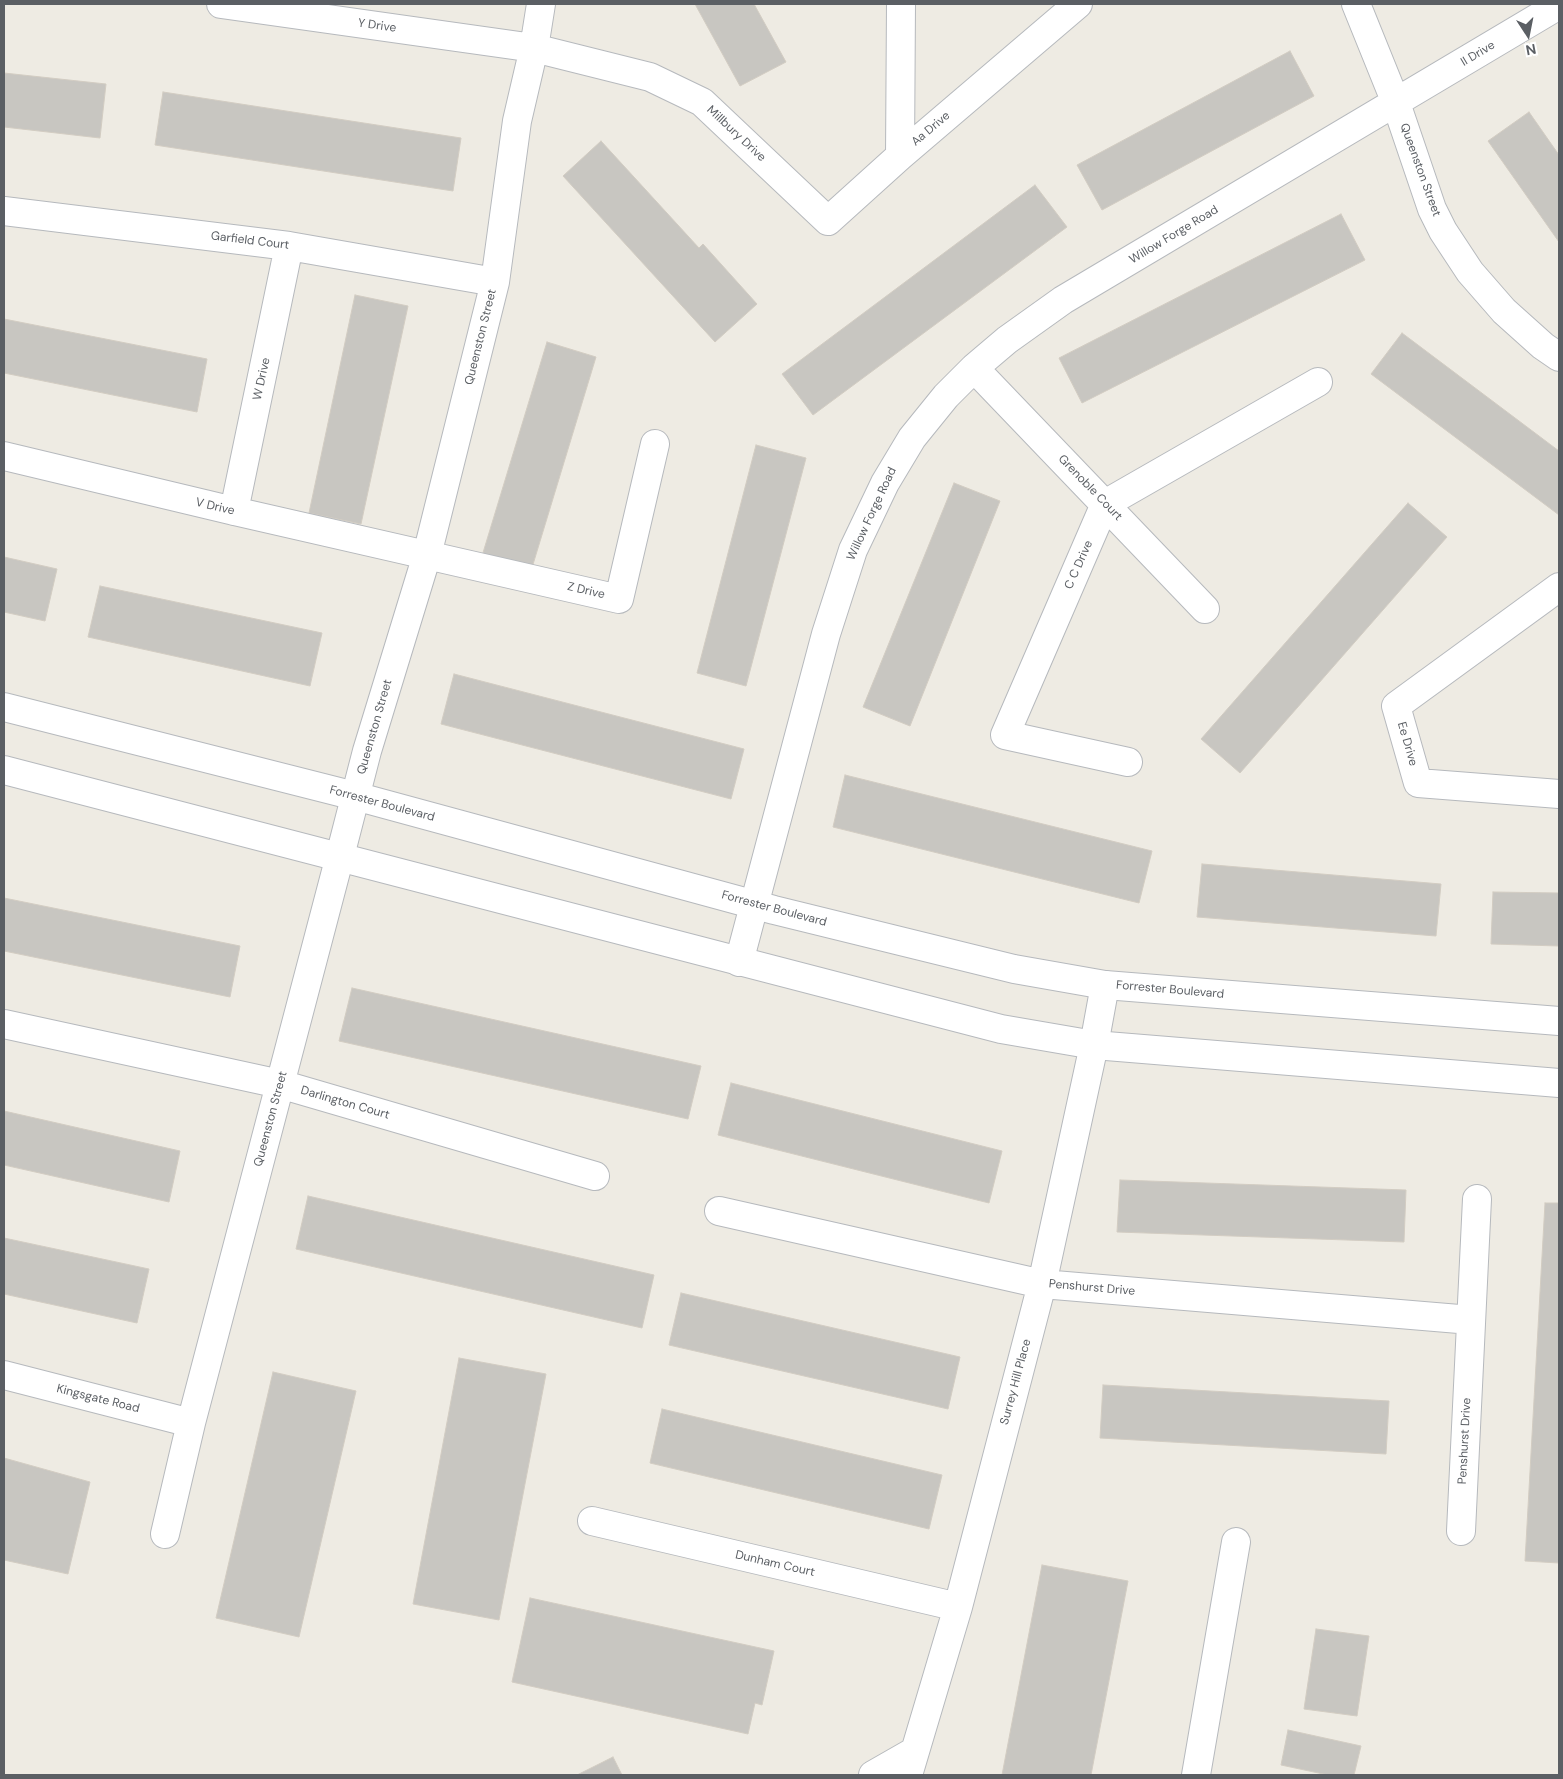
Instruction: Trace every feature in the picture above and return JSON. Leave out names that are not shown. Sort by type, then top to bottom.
[{"type":"street","name":"Y Drive","points":[[221,4],[534,48]]},
{"type":"street","name":"Queenston Street","points":[[166,1534],[191,1423],[366,751],[427,555],[495,282],[518,121],[534,48],[541,4]]},
{"type":"street","name":"Aa Drive","points":[[900,156],[901,4]]},
{"type":"street","name":"Aa Drive","points":[[900,156],[1078,4]]},
{"type":"street","name":"Queenston Street","points":[[1356,4],[1396,103],[1432,209],[1443,231],[1470,272],[1504,311],[1543,346],[1559,357]]},
{"type":"street","name":"II Drive","points":[[1396,103],[1559,5]]},
{"type":"street","name":"Millbury Drive","points":[[534,48],[650,77],[702,102],[828,221],[900,156]]},
{"type":"street","name":"Willow Forge Road","points":[[739,962],[826,634],[853,550],[885,483],[912,438],[946,396],[974,368],[1008,340],[1063,300],[1396,103]]},
{"type":"street","name":"Garfield Court","points":[[4,211],[289,246],[495,282]]},
{"type":"street","name":"W Drive","points":[[234,511],[289,246]]},
{"type":"street","name":"Grenoble Court","points":[[974,368],[1205,609]]},
{"type":"street","points":[[1105,504],[1318,382]]},
{"type":"street","name":"Z Drive","points":[[427,555],[619,599],[655,444]]},
{"type":"street","name":"V Drive","points":[[4,456],[427,555]]},
{"type":"street","name":"C C Drive","points":[[1105,504],[1005,735],[1128,762]]},
{"type":"street","name":"Ee Drive","points":[[1559,586],[1396,706],[1418,782],[1559,794]]},
{"type":"street","name":"Forrester Boulevard","points":[[4,707],[355,796],[754,904],[1014,969],[1105,985],[1559,1021]]},
{"type":"street","points":[[4,770],[1001,1029],[1094,1046],[1559,1083]]},
{"type":"street","name":"Surrey Hill Place","points":[[912,1763],[958,1607],[1042,1284],[1094,1046],[1105,985]]},
{"type":"street","name":"Darlington Court","points":[[4,1024],[280,1084],[595,1176]]},
{"type":"street","name":"Penshurst Drive","points":[[1461,1531],[1477,1199]]},
{"type":"street","name":"Penshurst Drive","points":[[719,1211],[1042,1284],[1471,1320]]},
{"type":"street","name":"Kingsgate Road","points":[[4,1375],[191,1423]]},
{"type":"street","name":"Dunham Court","points":[[592,1521],[958,1607]]},
{"type":"street","points":[[1196,1775],[1236,1542]]},
{"type":"street","points":[[873,1775],[912,1763]]},
{"type":"building","points":[[695,4],[754,4],[786,62],[740,86]]},
{"type":"building","points":[[1290,51],[1314,96],[1102,210],[1077,165]]},
{"type":"building","points":[[4,73],[106,84],[100,138],[4,127]]},
{"type":"building","points":[[163,92],[461,138],[453,191],[155,145]]},
{"type":"building","points":[[1529,112],[1559,155],[1559,242],[1488,141]]},
{"type":"building","points":[[601,141],[699,248],[703,244],[757,304],[715,342],[563,176]]},
{"type":"building","points":[[1035,185],[1067,227],[813,415],[782,374]]},
{"type":"building","points":[[1341,214],[1365,260],[1082,403],[1059,358]]},
{"type":"building","points":[[355,295],[408,306],[361,524],[309,513]]},
{"type":"building","points":[[4,319],[207,359],[197,412],[4,373]]},
{"type":"building","points":[[1402,333],[1559,451],[1559,515],[1371,374]]},
{"type":"building","points":[[547,342],[596,357],[531,571],[482,556]]},
{"type":"building","points":[[756,445],[806,458],[746,686],[697,673]]},
{"type":"building","points":[[954,483],[1000,501],[910,726],[863,707]]},
{"type":"building","points":[[1408,503],[1447,537],[1240,773],[1201,739]]},
{"type":"building","points":[[4,557],[57,569],[45,621],[4,612]]},
{"type":"building","points":[[100,586],[322,633],[310,686],[88,637]]},
{"type":"building","points":[[454,674],[744,749],[731,799],[441,724]]},
{"type":"building","points":[[845,775],[1152,851],[1139,903],[833,827]]},
{"type":"building","points":[[1202,864],[1441,884],[1436,936],[1197,917]]},
{"type":"building","points":[[1493,892],[1559,893],[1559,946],[1491,944]]},
{"type":"building","points":[[4,898],[240,946],[230,997],[4,951]]},
{"type":"building","points":[[352,988],[701,1066],[688,1119],[339,1041]]},
{"type":"building","points":[[731,1083],[1002,1151],[989,1203],[718,1135]]},
{"type":"building","points":[[4,1111],[180,1151],[169,1202],[4,1165]]},
{"type":"building","points":[[1120,1180],[1406,1190],[1404,1242],[1117,1232]]},
{"type":"building","points":[[308,1196],[654,1275],[642,1328],[296,1249]]},
{"type":"building","points":[[1545,1203],[1559,1203],[1559,1563],[1525,1561]]},
{"type":"building","points":[[4,1238],[149,1269],[137,1323],[4,1294]]},
{"type":"building","points":[[681,1293],[960,1357],[948,1409],[669,1345]]},
{"type":"building","points":[[459,1358],[546,1374],[499,1620],[413,1604]]},
{"type":"building","points":[[273,1372],[356,1391],[299,1637],[216,1618]]},
{"type":"building","points":[[1103,1385],[1389,1401],[1386,1454],[1100,1438]]},
{"type":"building","points":[[662,1409],[942,1475],[929,1529],[650,1463]]},
{"type":"building","points":[[4,1458],[90,1482],[68,1574],[4,1560]]},
{"type":"building","points":[[1042,1565],[1128,1581],[1091,1775],[1002,1775]]},
{"type":"building","points":[[530,1598],[774,1651],[762,1705],[755,1703],[748,1734],[512,1682]]},
{"type":"building","points":[[1316,1629],[1369,1636],[1357,1716],[1304,1709]]},
{"type":"building","points":[[1288,1730],[1361,1746],[1354,1775],[1328,1775],[1281,1765]]},
{"type":"building","points":[[613,1757],[622,1775],[577,1775]]}]
